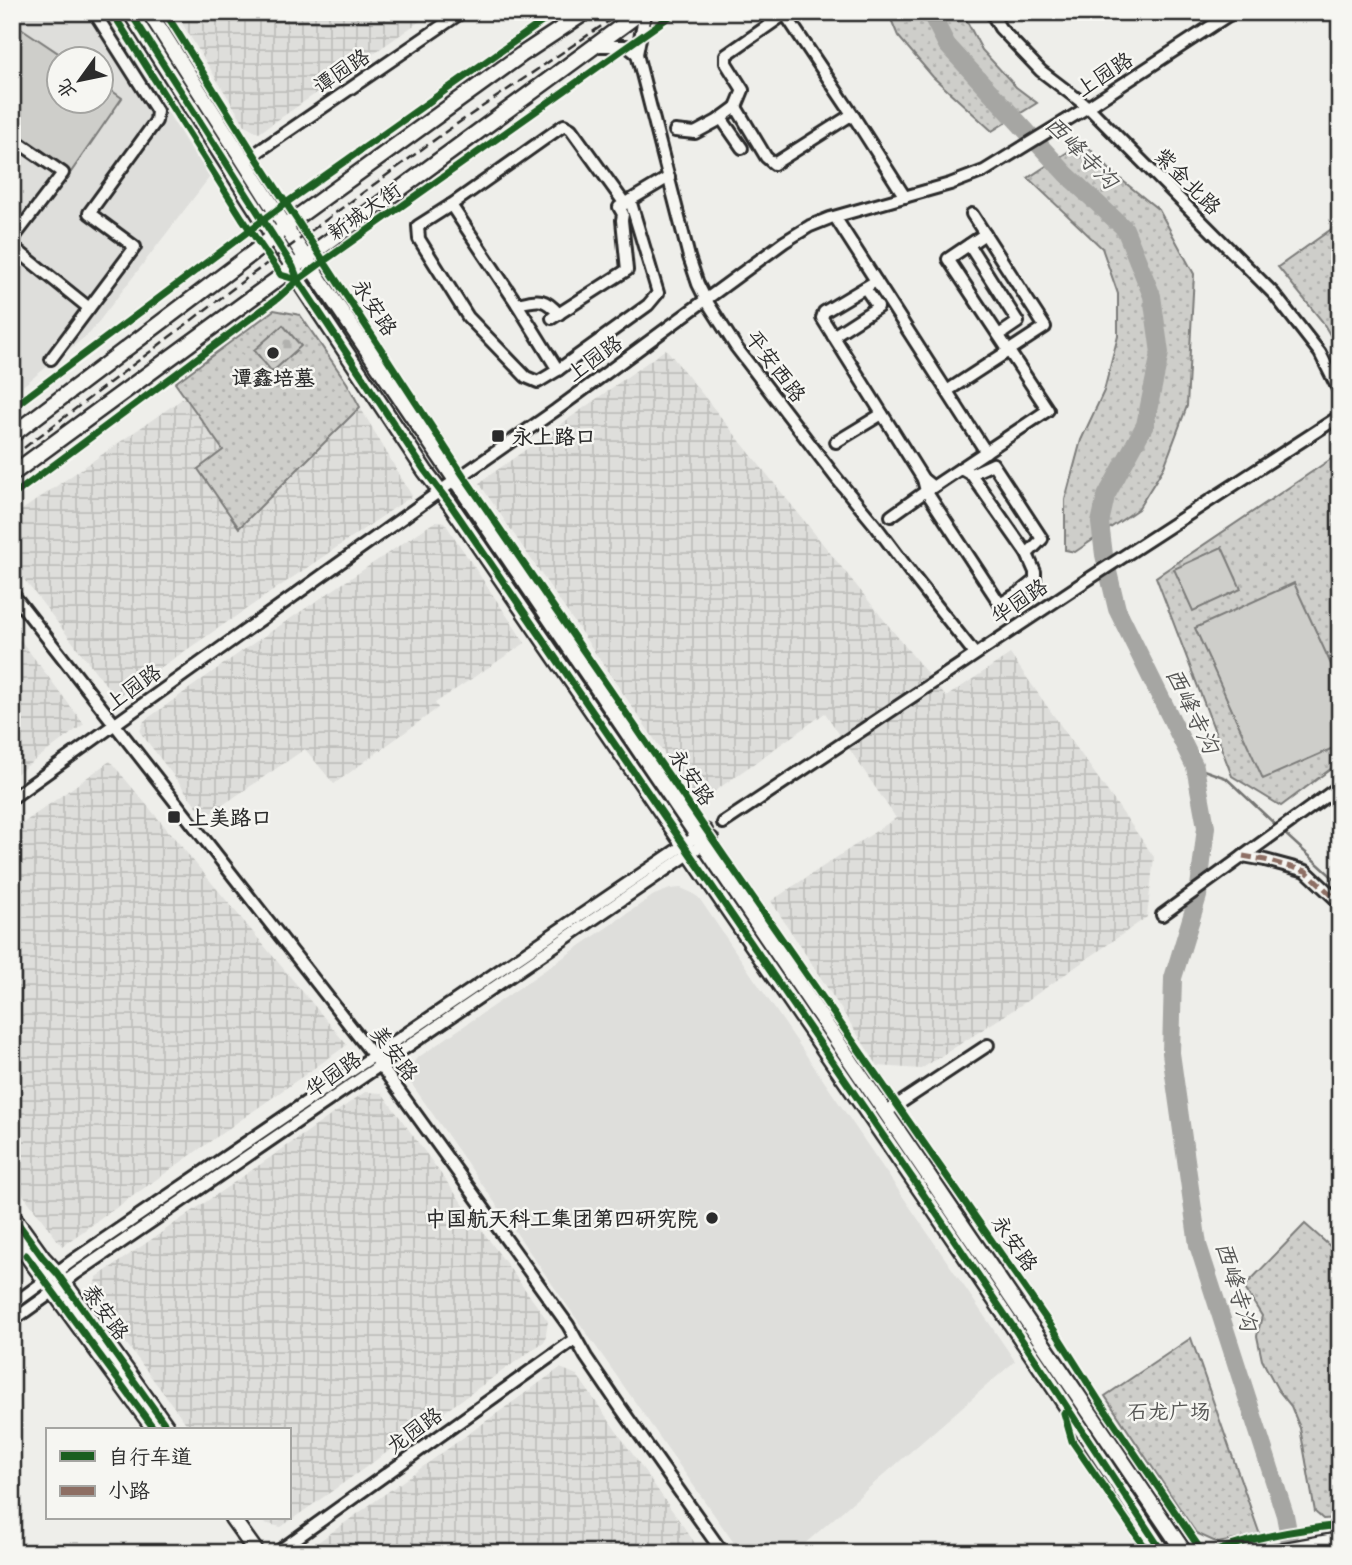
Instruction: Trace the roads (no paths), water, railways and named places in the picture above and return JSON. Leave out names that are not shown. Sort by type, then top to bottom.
[{"type":"main road","name":"永安路","points":[[130,12],[299,263],[455,481],[1185,1553]]},
{"type":"main road","name":"永安路","points":[[149,12],[243,162],[279,231]]},
{"type":"main road","name":"新城大街","points":[[12,435],[279,231],[521,55],[586,12]]},
{"type":"main road","name":"新城大街","points":[[12,474],[641,12]]},
{"type":"main road","name":"永安路","points":[[299,263],[298,280],[440,491],[698,841],[1163,1553]]},
{"type":"main road","name":"泰安路","points":[[12,1215],[154,1428]]},
{"type":"main road","name":"泰安路","points":[[12,1235],[55,1282],[167,1428]]},
{"type":"main road","points":[[222,1520],[246,1553]]},
{"type":"main road","points":[[233,1520],[257,1553]]},
{"type":"main road","points":[[1270,1553],[1340,1540]]},
{"type":"street","points":[[51,359],[135,247],[89,213],[156,121],[157,111],[94,12]]},
{"type":"street","name":"谭园路","points":[[243,162],[461,12]]},
{"type":"street","points":[[595,46],[627,46],[637,54],[646,12]]},
{"type":"street","name":"紫金北路","points":[[991,12],[1000,28],[1041,71],[1088,107],[1274,294],[1320,354],[1340,393]]},
{"type":"street","name":"上园路","points":[[12,798],[546,417],[784,242],[810,226],[968,178],[1000,162],[1233,12]]},
{"type":"street","points":[[675,131],[695,133],[737,107],[743,90],[726,63],[726,55],[786,13],[905,197]]},
{"type":"street","name":"平安西路","points":[[637,54],[689,257],[706,300],[736,347],[975,654]]},
{"type":"street","points":[[737,107],[766,157],[774,164],[848,117],[854,117]]},
{"type":"street","points":[[721,118],[742,148]]},
{"type":"street","points":[[564,125],[571,129],[628,202],[658,293],[648,305],[558,370],[538,382],[526,377],[468,317],[419,239],[418,226],[451,205],[564,125]]},
{"type":"street","points":[[12,138],[64,173],[12,240]]},
{"type":"street","points":[[517,304],[542,300],[550,304],[556,316],[627,270],[623,214],[619,207],[668,177]]},
{"type":"street","points":[[451,205],[558,370]]},
{"type":"street","points":[[947,391],[1045,327],[972,214]]},
{"type":"street","points":[[835,217],[986,452]]},
{"type":"street","points":[[966,471],[986,452],[1048,410],[948,259],[985,234]]},
{"type":"street","points":[[969,245],[1018,322],[999,335]]},
{"type":"street","points":[[12,246],[89,307]]},
{"type":"street","points":[[876,281],[824,312],[822,318],[923,479],[926,491],[1000,604],[1034,580],[1035,572],[1027,554],[966,471]]},
{"type":"street","points":[[833,335],[878,306],[865,288]]},
{"type":"street","points":[[836,442],[882,414]]},
{"type":"street","name":"华园路","points":[[723,823],[1340,415]]},
{"type":"street","points":[[923,479],[933,487],[966,471],[993,464],[1042,539],[1027,554]]},
{"type":"street","points":[[891,516],[926,491]]},
{"type":"street","name":"美安路","points":[[12,593],[376,1060],[568,1325],[620,1407],[723,1553]]},
{"type":"street","points":[[1163,915],[1340,786]]},
{"type":"street","name":"华园路","points":[[12,1305],[86,1266],[376,1060],[698,841]]},
{"type":"street","points":[[1243,856],[1306,871],[1340,903]]},
{"type":"street","points":[[885,1113],[988,1045]]},
{"type":"street","name":"华园路","points":[[12,1321],[55,1282]]},
{"type":"street","name":"龙园路","points":[[276,1553],[575,1339]]},
{"type":"waterway","name":"西峰寺沟","points":[[930,12],[947,45],[1066,174],[1125,229],[1152,296],[1160,353],[1145,425],[1106,496],[1100,523],[1104,555],[1117,609],[1195,767],[1206,827],[1198,896],[1173,978],[1171,1053],[1198,1245],[1285,1515],[1292,1553]]},
{"type":"waterway","points":[[1195,767],[1226,778],[1278,827]]},
{"type":"waterway","points":[[1283,832],[1340,884]]},
{"type":"railway","points":[[12,457],[243,281],[448,130],[622,12]]},
{"type":"place","name":"谭鑫培墓","points":[[273,353]]},
{"type":"place","name":"永上路口","points":[[498,436]]},
{"type":"place","name":"上美路口","points":[[174,817]]},
{"type":"place","name":"中国航天科工集团第四研究院","points":[[712,1218]]},
{"type":"park label","name":"石龙广场","points":[[1169,1411]]}]
